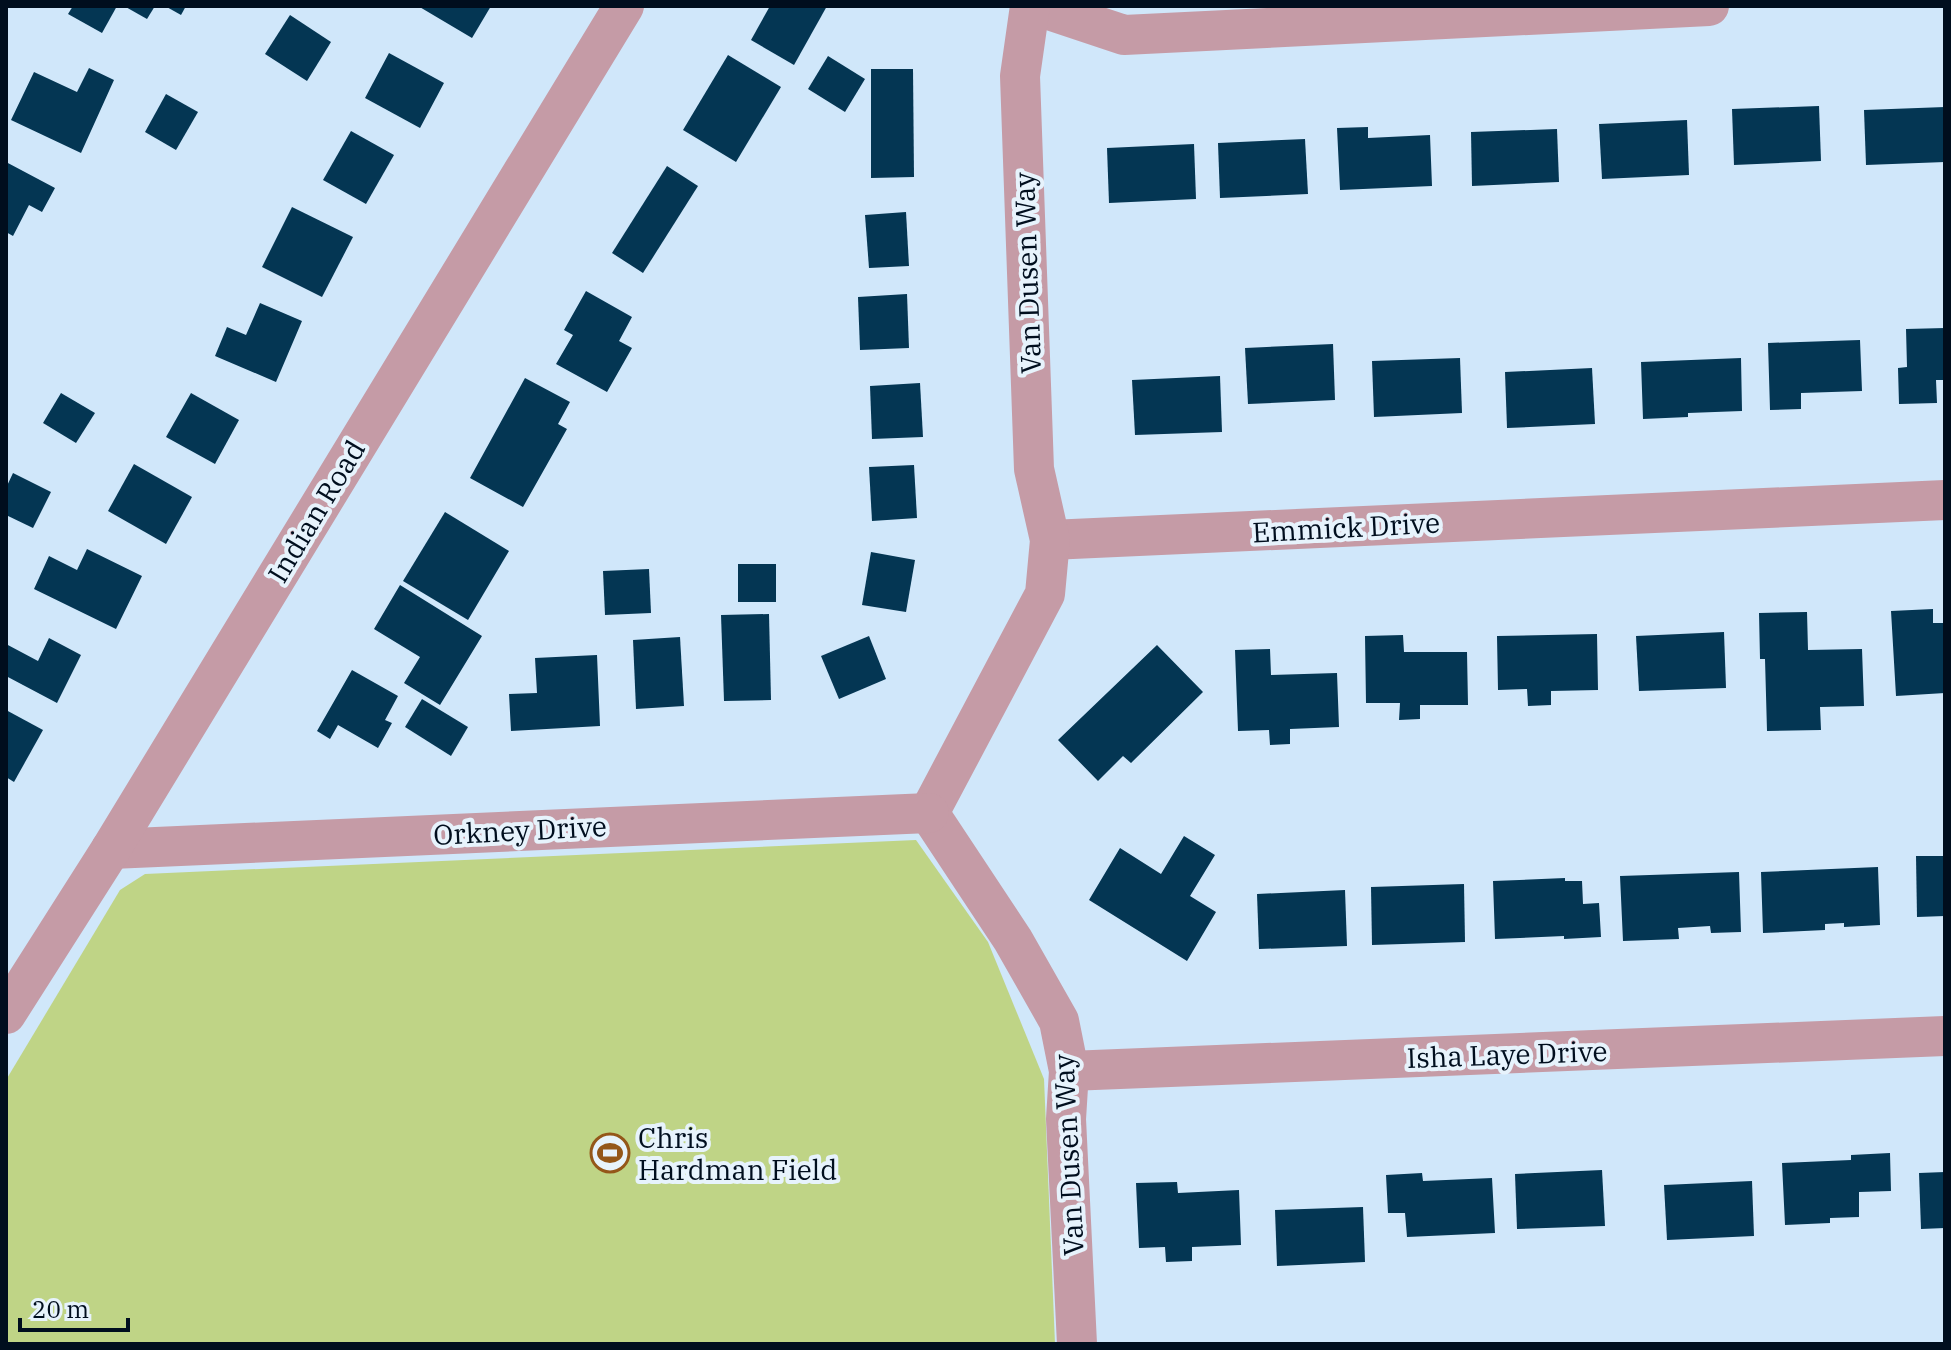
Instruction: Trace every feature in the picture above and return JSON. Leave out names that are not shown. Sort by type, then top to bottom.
[{"type":"street","name":"Indian Road","points":[[6,1014],[111,849],[624,6]]},
{"type":"street","name":"Van Dusen Way","points":[[1030,6],[1020,76],[1033,453],[1050,540]]},
{"type":"street","points":[[1037,6],[1124,35],[1709,6]]},
{"type":"street","name":"Emmick Drive","points":[[1050,540],[1945,500]]},
{"type":"street","points":[[929,813],[1045,594],[1050,540]]},
{"type":"street","name":"Orkney Drive","points":[[111,849],[929,813]]},
{"type":"street","name":"Van Dusen Way","points":[[929,813],[1013,940],[1059,1021],[1069,1071],[1066,1119],[1077,1344]]},
{"type":"street","name":"Isha Laye Drive","points":[[1069,1071],[1945,1036]]},
{"type":"green space","points":[[916,840],[988,942],[1044,1079],[1055,1344],[6,1344],[6,1080],[120,890],[145,874]]},
{"type":"building","points":[[73,6],[117,6],[102,33],[68,14]]},
{"type":"building","points":[[124,6],[155,6],[147,19]]},
{"type":"building","points":[[165,6],[186,6],[181,15]]},
{"type":"building","points":[[418,6],[491,6],[472,38]]},
{"type":"building","points":[[770,6],[827,6],[794,65],[751,40]]},
{"type":"building","points":[[290,15],[331,42],[307,81],[265,54]]},
{"type":"building","points":[[389,53],[444,83],[420,128],[365,98]]},
{"type":"building","points":[[728,55],[781,87],[736,162],[683,130]]},
{"type":"building","points":[[828,56],[865,79],[845,112],[808,89]]},
{"type":"building","points":[[89,68],[114,80],[81,153],[11,120],[34,72],[77,92]]},
{"type":"building","points":[[871,69],[913,69],[914,177],[871,178]]},
{"type":"building","points":[[166,94],[198,112],[176,150],[145,132]]},
{"type":"building","points":[[1819,106],[1821,161],[1734,165],[1732,109]]},
{"type":"building","points":[[1945,107],[1945,162],[1866,165],[1864,110]]},
{"type":"building","points":[[1687,120],[1689,175],[1602,179],[1599,124]]},
{"type":"building","points":[[1368,127],[1368,138],[1430,135],[1432,186],[1340,190],[1337,128]]},
{"type":"building","points":[[1557,129],[1559,182],[1472,186],[1471,132]]},
{"type":"building","points":[[351,131],[394,155],[366,204],[323,180]]},
{"type":"building","points":[[1305,139],[1308,194],[1220,198],[1218,143]]},
{"type":"building","points":[[1194,144],[1196,199],[1109,203],[1107,148]]},
{"type":"building","points":[[6,162],[55,188],[42,212],[29,205],[13,236],[6,232]]},
{"type":"building","points":[[667,166],[698,186],[643,273],[612,253]]},
{"type":"building","points":[[292,207],[353,237],[322,297],[262,267]]},
{"type":"building","points":[[906,212],[909,266],[869,268],[865,215]]},
{"type":"building","points":[[586,291],[632,317],[619,341],[632,348],[607,392],[556,364],[573,335],[564,330]]},
{"type":"building","points":[[907,294],[909,348],[860,350],[858,297]]},
{"type":"building","points":[[260,303],[302,321],[276,382],[215,356],[227,327],[246,335]]},
{"type":"building","points":[[1945,328],[1945,380],[1936,380],[1937,403],[1899,404],[1898,368],[1907,367],[1906,329]]},
{"type":"building","points":[[1860,340],[1862,391],[1801,393],[1801,409],[1770,410],[1768,343]]},
{"type":"building","points":[[1333,344],[1335,400],[1248,404],[1245,348]]},
{"type":"building","points":[[1460,358],[1462,413],[1374,417],[1372,361]]},
{"type":"building","points":[[1741,358],[1742,411],[1643,419],[1641,362]]},
{"type":"building","points":[[1592,368],[1595,424],[1507,428],[1505,372]]},
{"type":"building","points":[[1220,376],[1222,432],[1135,435],[1132,380]]},
{"type":"building","points":[[525,378],[570,402],[558,424],[567,429],[523,507],[470,478]]},
{"type":"building","points":[[920,383],[923,437],[872,439],[870,386]]},
{"type":"building","points":[[61,393],[95,413],[76,443],[43,423]]},
{"type":"building","points":[[191,393],[239,420],[215,464],[166,437]]},
{"type":"building","points":[[134,464],[192,497],[166,544],[108,511]]},
{"type":"building","points":[[914,465],[917,518],[872,521],[869,467]]},
{"type":"building","points":[[13,473],[51,492],[33,528],[6,515],[6,488]]},
{"type":"building","points":[[445,512],[509,551],[468,620],[403,581]]},
{"type":"building","points":[[87,549],[142,576],[116,629],[34,589],[49,556],[77,570]]},
{"type":"building","points":[[871,552],[915,560],[906,612],[862,605]]},
{"type":"building","points":[[738,564],[776,564],[776,602],[738,602]]},
{"type":"building","points":[[649,569],[651,613],[605,615],[603,571]]},
{"type":"building","points":[[400,585],[482,636],[440,705],[404,683],[420,657],[374,629]]},
{"type":"building","points":[[1933,609],[1933,623],[1945,623],[1945,693],[1896,696],[1891,611]]},
{"type":"building","points":[[1807,612],[1808,650],[1862,649],[1864,706],[1820,707],[1821,730],[1767,731],[1765,659],[1760,659],[1759,613]]},
{"type":"building","points":[[769,614],[771,700],[724,701],[721,615]]},
{"type":"building","points":[[1724,632],[1726,688],[1639,691],[1636,636]]},
{"type":"building","points":[[1597,634],[1598,690],[1551,691],[1551,705],[1528,706],[1527,689],[1498,690],[1497,636]]},
{"type":"building","points":[[1403,635],[1404,652],[1467,652],[1468,705],[1420,705],[1420,719],[1399,720],[1400,703],[1366,703],[1365,636]]},
{"type":"building","points":[[869,636],[886,679],[839,699],[821,656]]},
{"type":"building","points":[[680,637],[684,706],[636,709],[633,640]]},
{"type":"building","points":[[49,638],[81,655],[57,703],[6,676],[6,644],[38,661]]},
{"type":"building","points":[[1157,645],[1203,692],[1131,763],[1123,756],[1098,781],[1058,740]]},
{"type":"building","points":[[1270,649],[1271,675],[1337,673],[1339,727],[1290,729],[1290,744],[1270,745],[1269,730],[1238,731],[1235,650]]},
{"type":"building","points":[[597,655],[600,726],[511,731],[509,694],[537,693],[535,658]]},
{"type":"building","points":[[352,670],[398,696],[385,720],[392,723],[378,748],[338,725],[330,739],[317,731]]},
{"type":"building","points":[[422,699],[468,727],[451,756],[405,727]]},
{"type":"building","points":[[6,710],[43,730],[14,782],[6,777]]},
{"type":"building","points":[[1184,836],[1215,855],[1190,896],[1216,912],[1187,961],[1089,900],[1120,848],[1161,874]]},
{"type":"building","points":[[1916,856],[1945,856],[1945,916],[1917,917]]},
{"type":"building","points":[[1878,867],[1880,925],[1844,927],[1844,923],[1825,924],[1825,930],[1763,933],[1761,872]]},
{"type":"building","points":[[1739,872],[1741,932],[1711,933],[1710,926],[1678,928],[1679,939],[1623,941],[1620,876]]},
{"type":"building","points":[[1565,878],[1565,881],[1582,881],[1583,904],[1599,903],[1601,937],[1495,939],[1493,881]]},
{"type":"building","points":[[1464,884],[1465,942],[1372,945],[1371,887]]},
{"type":"building","points":[[1345,890],[1347,946],[1259,949],[1257,894]]},
{"type":"building","points":[[1890,1153],[1891,1191],[1859,1192],[1859,1217],[1830,1218],[1830,1223],[1785,1225],[1782,1163],[1851,1160],[1851,1155]]},
{"type":"building","points":[[1602,1170],[1605,1226],[1517,1229],[1515,1174]]},
{"type":"building","points":[[1945,1172],[1945,1228],[1921,1229],[1919,1173]]},
{"type":"building","points":[[1422,1173],[1423,1181],[1492,1178],[1495,1233],[1407,1237],[1405,1213],[1388,1213],[1386,1175]]},
{"type":"building","points":[[1752,1181],[1754,1236],[1667,1240],[1664,1185]]},
{"type":"building","points":[[1177,1182],[1178,1193],[1239,1190],[1241,1245],[1192,1247],[1192,1261],[1166,1262],[1165,1247],[1139,1248],[1136,1183]]},
{"type":"building","points":[[1363,1207],[1365,1262],[1277,1266],[1275,1210]]},
{"type":"place","name":"Chris Hardman Field","points":[[610,1153]]}]
